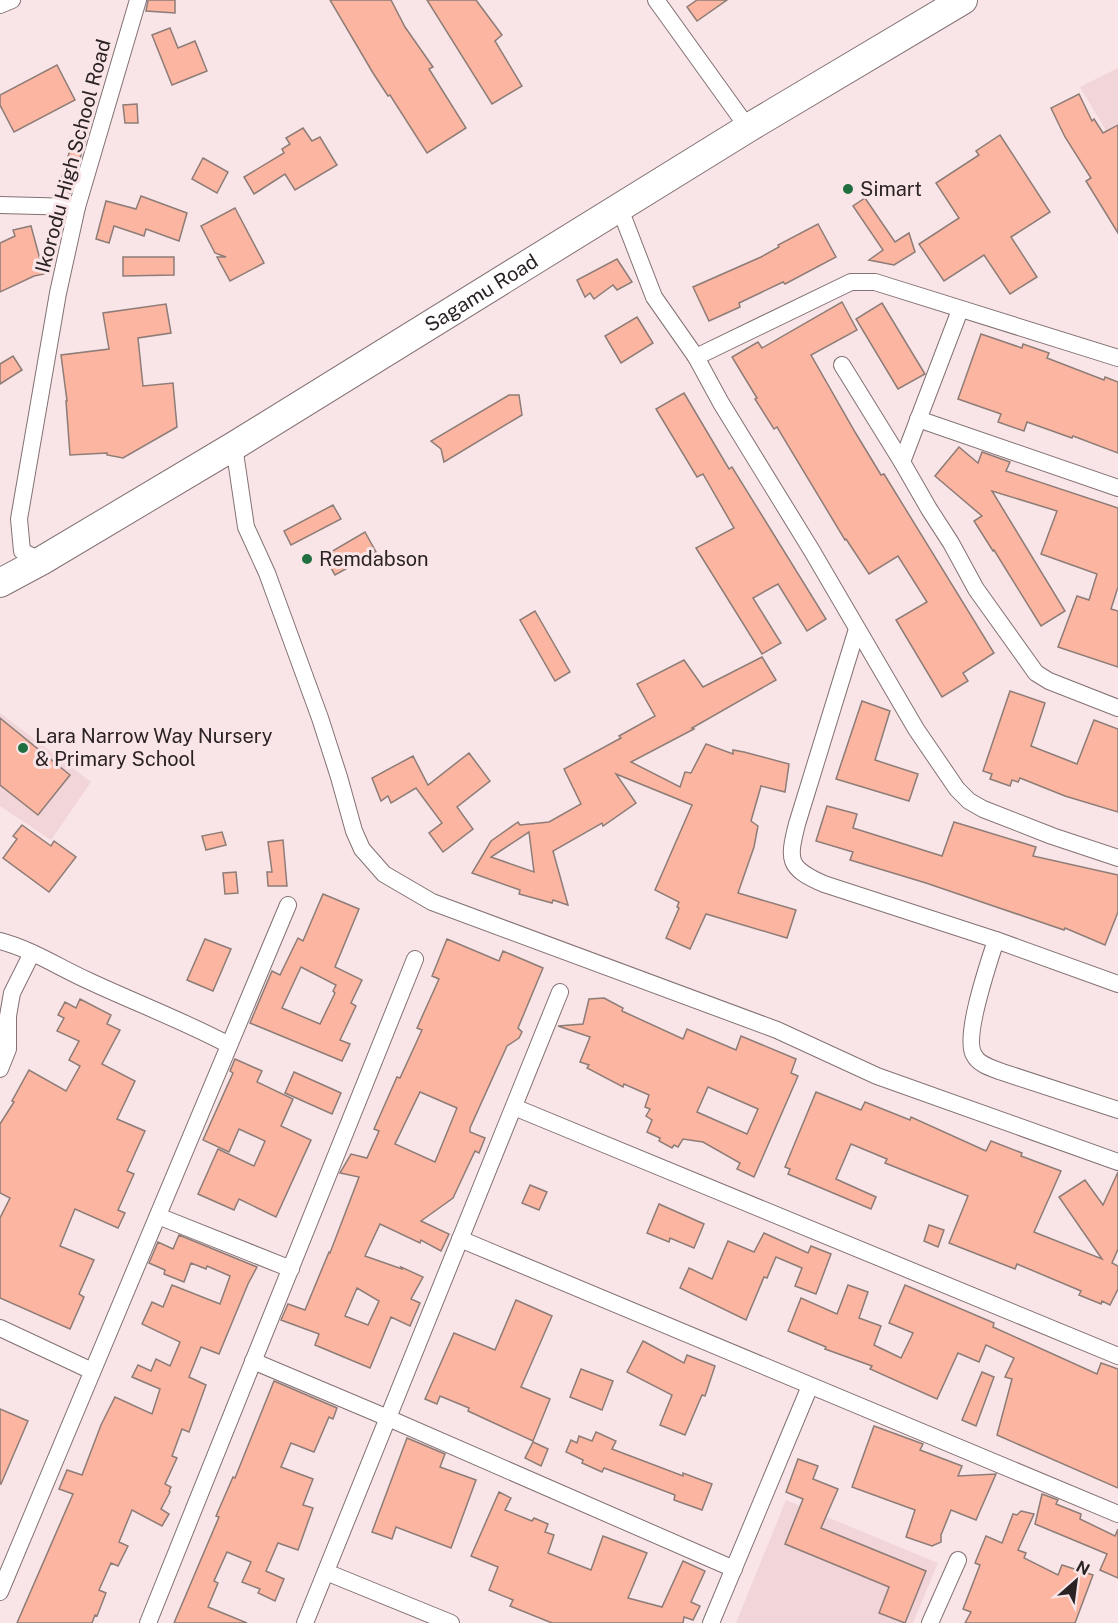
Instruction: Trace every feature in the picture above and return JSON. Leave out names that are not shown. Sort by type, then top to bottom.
[{"type":"highway","name":"Sagamu Road","points":[[0,583],[234,446],[748,128],[963,0]]},
{"type":"street","points":[[0,5],[12,0]]},
{"type":"street","name":"Ikorodu High School Road","points":[[41,561],[22,551],[19,519],[58,293],[77,207],[138,0]]},
{"type":"street","points":[[656,0],[748,128]]},
{"type":"street","points":[[0,205],[77,207]]},
{"type":"street","points":[[620,209],[654,297],[696,357],[721,403],[812,551],[916,729],[957,789],[969,801],[983,809],[1118,858]]},
{"type":"street","points":[[696,357],[851,282],[875,282],[1118,358]]},
{"type":"street","points":[[902,462],[960,310]]},
{"type":"street","points":[[842,365],[951,543],[976,589],[1036,673],[1049,681],[1118,708]]},
{"type":"street","points":[[918,419],[1118,488]]},
{"type":"street","points":[[234,446],[246,527],[267,573],[320,718],[354,831],[362,849],[384,874],[432,902],[777,1030],[877,1076],[1118,1162]]},
{"type":"street","points":[[857,629],[797,824],[791,847],[792,863],[804,875],[824,884],[996,940],[1118,983]]},
{"type":"street","points":[[0,1592],[288,905]]},
{"type":"street","points":[[996,940],[976,1012],[971,1050],[975,1058],[982,1064],[1002,1072],[1118,1110]]},
{"type":"street","points":[[0,941],[15,945],[229,1045]]},
{"type":"street","points":[[0,1069],[8,1049],[8,1016],[12,993],[32,953]]},
{"type":"street","points":[[148,1623],[416,959]]},
{"type":"street","points":[[305,1623],[560,992]]},
{"type":"street","points":[[514,1107],[1118,1356]]},
{"type":"street","points":[[158,1215],[291,1269]]},
{"type":"street","points":[[460,1239],[1118,1514]]},
{"type":"street","points":[[0,1328],[92,1371]]},
{"type":"street","points":[[253,1361],[734,1569]]},
{"type":"street","points":[[711,1623],[810,1386]]},
{"type":"street","points":[[930,1623],[958,1560]]},
{"type":"street","points":[[326,1572],[452,1623]]},
{"type":"shaded area","points":[[1118,68],[1118,151],[1080,87]]},
{"type":"shaded area","name":"Lara Narrow Way Nursery & Primary School","points":[[0,713],[91,782],[51,840],[0,806]]},
{"type":"shaded area","points":[[786,1500],[938,1563],[913,1623],[736,1623]]},
{"type":"building","points":[[148,0],[175,0],[175,13],[146,11]]},
{"type":"building","points":[[330,0],[391,0],[405,27],[433,67],[429,69],[466,128],[427,153],[373,73]]},
{"type":"building","points":[[427,0],[476,0],[502,35],[495,41],[522,86],[492,104]]},
{"type":"building","points":[[697,0],[727,0],[697,21],[687,7]]},
{"type":"building","points":[[170,28],[178,48],[195,41],[207,71],[172,85],[152,35]]},
{"type":"building","points":[[57,65],[75,100],[14,132],[0,105],[0,95]]},
{"type":"building","points":[[1079,94],[1092,121],[1094,119],[1103,133],[1118,125],[1118,233],[1086,181],[1091,178],[1065,137],[1051,108]]},
{"type":"building","points":[[137,104],[138,123],[125,123],[123,105]]},
{"type":"building","points":[[303,128],[312,141],[320,137],[337,165],[295,190],[285,174],[254,194],[244,177],[284,153],[282,149],[290,144],[286,138]]},
{"type":"building","points":[[75,134],[86,138],[70,193],[58,189]]},
{"type":"building","points":[[1000,135],[1050,212],[1011,237],[1037,277],[1010,294],[984,255],[944,281],[919,244],[959,218],[936,183],[979,155],[976,151]]},
{"type":"building","points":[[203,158],[228,172],[217,193],[192,179]]},
{"type":"building","points":[[141,196],[187,213],[179,241],[146,229],[144,236],[114,226],[109,243],[96,239],[106,201],[136,209]]},
{"type":"building","points":[[865,198],[895,242],[909,233],[915,252],[894,265],[869,260],[883,250],[853,206]]},
{"type":"building","points":[[235,208],[264,263],[230,281],[217,257],[226,257],[215,253],[201,226]]},
{"type":"building","points":[[818,224],[836,257],[785,284],[783,282],[739,303],[740,307],[709,321],[693,287],[761,257],[779,247],[778,245]]},
{"type":"building","points":[[31,226],[44,274],[34,276],[0,292],[0,243],[15,236],[13,230]]},
{"type":"building","points":[[123,257],[174,257],[174,275],[123,276]]},
{"type":"building","points":[[617,259],[632,282],[617,290],[613,285],[594,299],[590,293],[585,297],[577,280]]},
{"type":"building","points":[[842,302],[857,330],[811,355],[881,475],[884,474],[994,653],[963,673],[968,681],[942,697],[896,620],[927,602],[898,556],[869,574],[845,540],[777,427],[774,429],[755,399],[757,398],[732,357],[758,342],[762,348]]},
{"type":"building","points":[[882,303],[925,374],[898,389],[856,319]]},
{"type":"building","points":[[166,304],[171,333],[138,338],[143,386],[173,383],[177,427],[123,458],[107,455],[107,453],[70,455],[67,401],[61,355],[109,349],[103,313]]},
{"type":"building","points":[[637,317],[653,343],[621,363],[605,336]]},
{"type":"building","points":[[981,334],[1022,348],[1023,344],[1049,353],[1047,358],[1104,380],[1105,377],[1118,382],[1118,453],[1027,422],[1024,431],[998,422],[1001,414],[958,399]]},
{"type":"building","points":[[13,356],[22,370],[0,384],[0,364]]},
{"type":"building","points":[[684,393],[729,469],[732,467],[826,619],[807,631],[778,584],[753,598],[781,643],[762,654],[696,548],[734,528],[703,474],[697,477],[656,409]]},
{"type":"building","points":[[509,395],[519,395],[522,415],[444,462],[441,449],[431,441]]},
{"type":"building","points":[[959,447],[978,463],[982,452],[1010,462],[1006,471],[1118,508],[1118,587],[1111,609],[1118,611],[1118,667],[1058,647],[1077,596],[1089,600],[1097,574],[1041,554],[1057,511],[992,491],[1065,611],[1041,626],[974,521],[982,516],[935,476]]},
{"type":"building","points":[[333,505],[341,519],[291,545],[284,531]]},
{"type":"building","points":[[365,532],[376,552],[335,575],[324,556]]},
{"type":"building","points":[[535,611],[570,672],[555,681],[520,620]]},
{"type":"building","points":[[762,657],[776,680],[692,728],[694,729],[631,762],[680,787],[685,772],[691,773],[706,744],[733,754],[733,750],[789,764],[785,792],[761,786],[751,821],[758,826],[754,847],[738,893],[796,910],[787,938],[706,914],[690,949],[666,938],[679,908],[677,907],[679,902],[655,890],[692,805],[616,774],[636,803],[603,826],[602,823],[553,851],[568,905],[519,894],[520,890],[472,873],[491,841],[518,822],[520,825],[549,822],[581,804],[564,769],[621,738],[619,736],[655,716],[637,684],[684,660],[703,687]],"holes":[[[529,832],[534,872],[491,857]]]},
{"type":"building","points":[[1010,691],[1045,703],[1031,746],[1077,764],[1094,720],[1118,729],[1118,812],[1065,796],[1020,778],[1018,782],[1012,780],[1010,786],[990,779],[992,774],[983,771]]},
{"type":"building","points":[[862,701],[890,711],[875,760],[918,774],[909,801],[836,779]]},
{"type":"building","points":[[0,718],[70,775],[38,815],[0,785]]},
{"type":"building","points":[[469,753],[490,781],[457,807],[473,829],[443,852],[429,833],[442,823],[416,788],[391,803],[388,796],[381,801],[372,778],[413,756],[428,785]]},
{"type":"building","points":[[827,806],[857,814],[853,828],[942,856],[954,822],[1036,847],[1033,856],[1118,875],[1118,912],[1105,945],[1065,928],[1064,930],[850,860],[853,852],[816,841]]},
{"type":"building","points":[[22,825],[51,846],[54,841],[76,857],[49,892],[3,858],[17,839],[13,836]]},
{"type":"building","points":[[222,832],[226,845],[206,850],[202,836]]},
{"type":"building","points":[[283,840],[287,886],[268,886],[267,872],[272,872],[268,842]]},
{"type":"building","points":[[236,872],[238,893],[225,894],[223,873]]},
{"type":"building","points":[[323,894],[359,909],[335,967],[362,980],[351,1003],[356,1006],[340,1040],[350,1044],[342,1061],[250,1023],[272,971],[280,975],[298,938],[303,941]],"holes":[[[301,967],[336,985],[333,991],[335,993],[320,1024],[282,1008]]]},
{"type":"building","points":[[205,939],[231,949],[213,991],[187,980]]},
{"type":"building","points":[[447,939],[499,961],[503,951],[543,968],[518,1028],[522,1032],[519,1038],[507,1046],[470,1128],[470,1132],[485,1138],[479,1153],[475,1151],[453,1198],[421,1221],[449,1234],[441,1251],[421,1240],[420,1243],[380,1224],[365,1256],[402,1269],[401,1267],[423,1277],[411,1299],[420,1303],[410,1326],[391,1317],[370,1368],[315,1345],[319,1334],[281,1320],[288,1304],[305,1310],[359,1177],[340,1173],[351,1154],[367,1158],[379,1131],[374,1129],[397,1077],[400,1078],[422,1030],[417,1028],[439,979],[432,976]],"holes":[[[420,1092],[457,1108],[435,1162],[395,1144]],[[357,1288],[379,1301],[368,1325],[345,1316]]]},
{"type":"building","points":[[604,998],[623,1008],[622,1011],[683,1039],[687,1029],[736,1050],[741,1036],[796,1059],[791,1073],[798,1076],[754,1177],[737,1169],[740,1163],[703,1142],[683,1139],[678,1147],[674,1145],[672,1148],[659,1141],[660,1138],[647,1132],[652,1120],[646,1116],[650,1109],[645,1107],[649,1095],[624,1084],[623,1087],[587,1068],[589,1065],[580,1062],[590,1037],[558,1026],[583,1024],[589,999]],"holes":[[[708,1087],[758,1109],[747,1134],[697,1112]]]},
{"type":"building","points":[[80,999],[111,1015],[107,1024],[120,1030],[102,1064],[135,1081],[117,1119],[145,1131],[127,1171],[134,1174],[118,1210],[125,1213],[118,1228],[75,1209],[60,1246],[94,1260],[79,1294],[84,1297],[70,1329],[0,1298],[0,1218],[10,1198],[0,1193],[0,1124],[14,1102],[12,1101],[29,1070],[66,1091],[80,1066],[69,1060],[79,1041],[57,1031],[64,1018],[58,1015],[65,1002],[76,1008]]},
{"type":"building","points":[[235,1059],[262,1071],[257,1082],[293,1099],[281,1126],[311,1140],[276,1217],[239,1199],[234,1210],[198,1194],[218,1149],[254,1166],[265,1141],[239,1129],[229,1152],[203,1140],[233,1073],[230,1071]]},
{"type":"building","points":[[294,1072],[341,1093],[332,1114],[285,1093]]},
{"type":"building","points":[[816,1092],[861,1110],[865,1102],[910,1120],[911,1117],[986,1151],[991,1141],[1022,1153],[1021,1156],[1061,1171],[1034,1232],[1102,1259],[1059,1197],[1085,1180],[1103,1205],[1118,1172],[1118,1249],[1112,1263],[1118,1266],[1118,1289],[1110,1305],[1102,1301],[1101,1304],[1079,1295],[1081,1291],[1017,1264],[1015,1269],[949,1243],[968,1196],[885,1163],[887,1159],[851,1144],[836,1179],[876,1197],[871,1209],[788,1174],[790,1169],[785,1167]]},
{"type":"building","points":[[530,1185],[547,1192],[539,1210],[522,1203]]},
{"type":"building","points":[[659,1204],[704,1224],[694,1248],[670,1238],[669,1242],[647,1233]]},
{"type":"building","points":[[929,1225],[944,1230],[938,1247],[924,1241]]},
{"type":"building","points":[[764,1233],[808,1253],[811,1246],[831,1254],[816,1294],[795,1286],[802,1268],[776,1257],[767,1278],[764,1277],[746,1320],[680,1288],[689,1268],[712,1279],[728,1241],[754,1252]]},
{"type":"building","points":[[179,1235],[257,1267],[219,1354],[201,1347],[189,1377],[206,1385],[189,1432],[182,1429],[172,1456],[177,1458],[165,1484],[171,1487],[170,1492],[161,1509],[169,1514],[162,1526],[132,1510],[119,1542],[128,1546],[118,1566],[111,1563],[99,1590],[106,1593],[92,1623],[17,1623],[73,1494],[59,1489],[67,1470],[82,1475],[101,1425],[115,1397],[152,1414],[160,1389],[132,1377],[138,1365],[151,1371],[156,1359],[170,1366],[180,1342],[142,1324],[152,1302],[163,1307],[172,1285],[220,1304],[230,1276],[207,1266],[206,1269],[191,1263],[184,1282],[164,1274],[165,1270],[149,1263],[158,1242],[173,1249]]},
{"type":"building","points":[[848,1285],[868,1292],[859,1318],[881,1326],[874,1345],[901,1358],[913,1333],[889,1323],[905,1285],[994,1323],[993,1327],[1097,1374],[1101,1363],[1118,1369],[1118,1488],[997,1435],[1012,1379],[1005,1377],[1014,1358],[986,1345],[979,1362],[958,1353],[937,1399],[870,1369],[872,1366],[825,1349],[826,1347],[788,1331],[801,1298],[837,1314]]},
{"type":"building","points":[[516,1300],[552,1316],[521,1387],[550,1399],[533,1441],[468,1411],[469,1408],[440,1396],[437,1404],[425,1399],[454,1333],[495,1350]]},
{"type":"building","points":[[643,1341],[684,1363],[687,1355],[715,1366],[705,1396],[702,1395],[685,1435],[660,1425],[672,1395],[627,1372]]},
{"type":"building","points":[[581,1369],[613,1381],[602,1410],[570,1397]]},
{"type":"building","points":[[982,1372],[994,1377],[976,1426],[962,1420]]},
{"type":"building","points":[[274,1381],[337,1408],[333,1419],[329,1417],[314,1452],[291,1443],[281,1467],[313,1479],[303,1505],[313,1508],[298,1550],[278,1543],[266,1571],[284,1579],[275,1601],[258,1593],[260,1589],[242,1582],[251,1562],[227,1552],[214,1581],[218,1583],[208,1607],[247,1623],[174,1623],[219,1517],[216,1516],[233,1477],[235,1478]]},
{"type":"building","points":[[0,1409],[28,1421],[1,1484],[0,1484]]},
{"type":"building","points":[[874,1426],[923,1444],[920,1450],[962,1466],[958,1476],[996,1474],[976,1520],[951,1510],[941,1535],[941,1542],[932,1546],[906,1537],[915,1510],[852,1487]]},
{"type":"building","points":[[596,1432],[616,1441],[612,1449],[683,1476],[683,1473],[712,1484],[702,1510],[674,1500],[675,1495],[604,1468],[602,1472],[582,1463],[583,1460],[566,1452],[571,1440],[577,1443],[579,1436],[592,1441]]},
{"type":"building","points":[[407,1438],[445,1454],[440,1467],[476,1480],[451,1548],[396,1527],[392,1539],[372,1532]]},
{"type":"building","points":[[533,1442],[548,1449],[541,1466],[525,1458]]},
{"type":"building","points":[[798,1459],[818,1466],[813,1479],[838,1489],[821,1528],[926,1571],[905,1623],[879,1613],[889,1587],[785,1544],[803,1499],[786,1492]]},
{"type":"building","points":[[499,1492],[511,1498],[505,1510],[532,1521],[534,1518],[548,1524],[545,1532],[554,1535],[548,1553],[591,1570],[603,1536],[647,1553],[628,1598],[662,1607],[683,1561],[705,1571],[691,1602],[700,1606],[693,1620],[684,1617],[683,1623],[552,1623],[510,1606],[513,1600],[489,1590],[498,1567],[471,1556]]},
{"type":"building","points":[[1042,1494],[1058,1500],[1056,1504],[1081,1514],[1080,1519],[1115,1536],[1118,1529],[1118,1578],[1100,1570],[1107,1554],[1035,1524]]},
{"type":"building","points":[[1021,1511],[1034,1514],[1018,1550],[1026,1553],[1024,1558],[1058,1575],[1062,1565],[1093,1575],[1075,1623],[965,1623],[971,1612],[963,1609],[980,1565],[975,1563],[986,1536],[1002,1543],[1013,1514],[1017,1515]]},
{"type":"place","name":"Simart","points":[[848,189]]},
{"type":"place","name":"Remdabson","points":[[307,559]]},
{"type":"place","name":"Lara Narrow Way Nursery & Primary School","points":[[23,748]]}]
